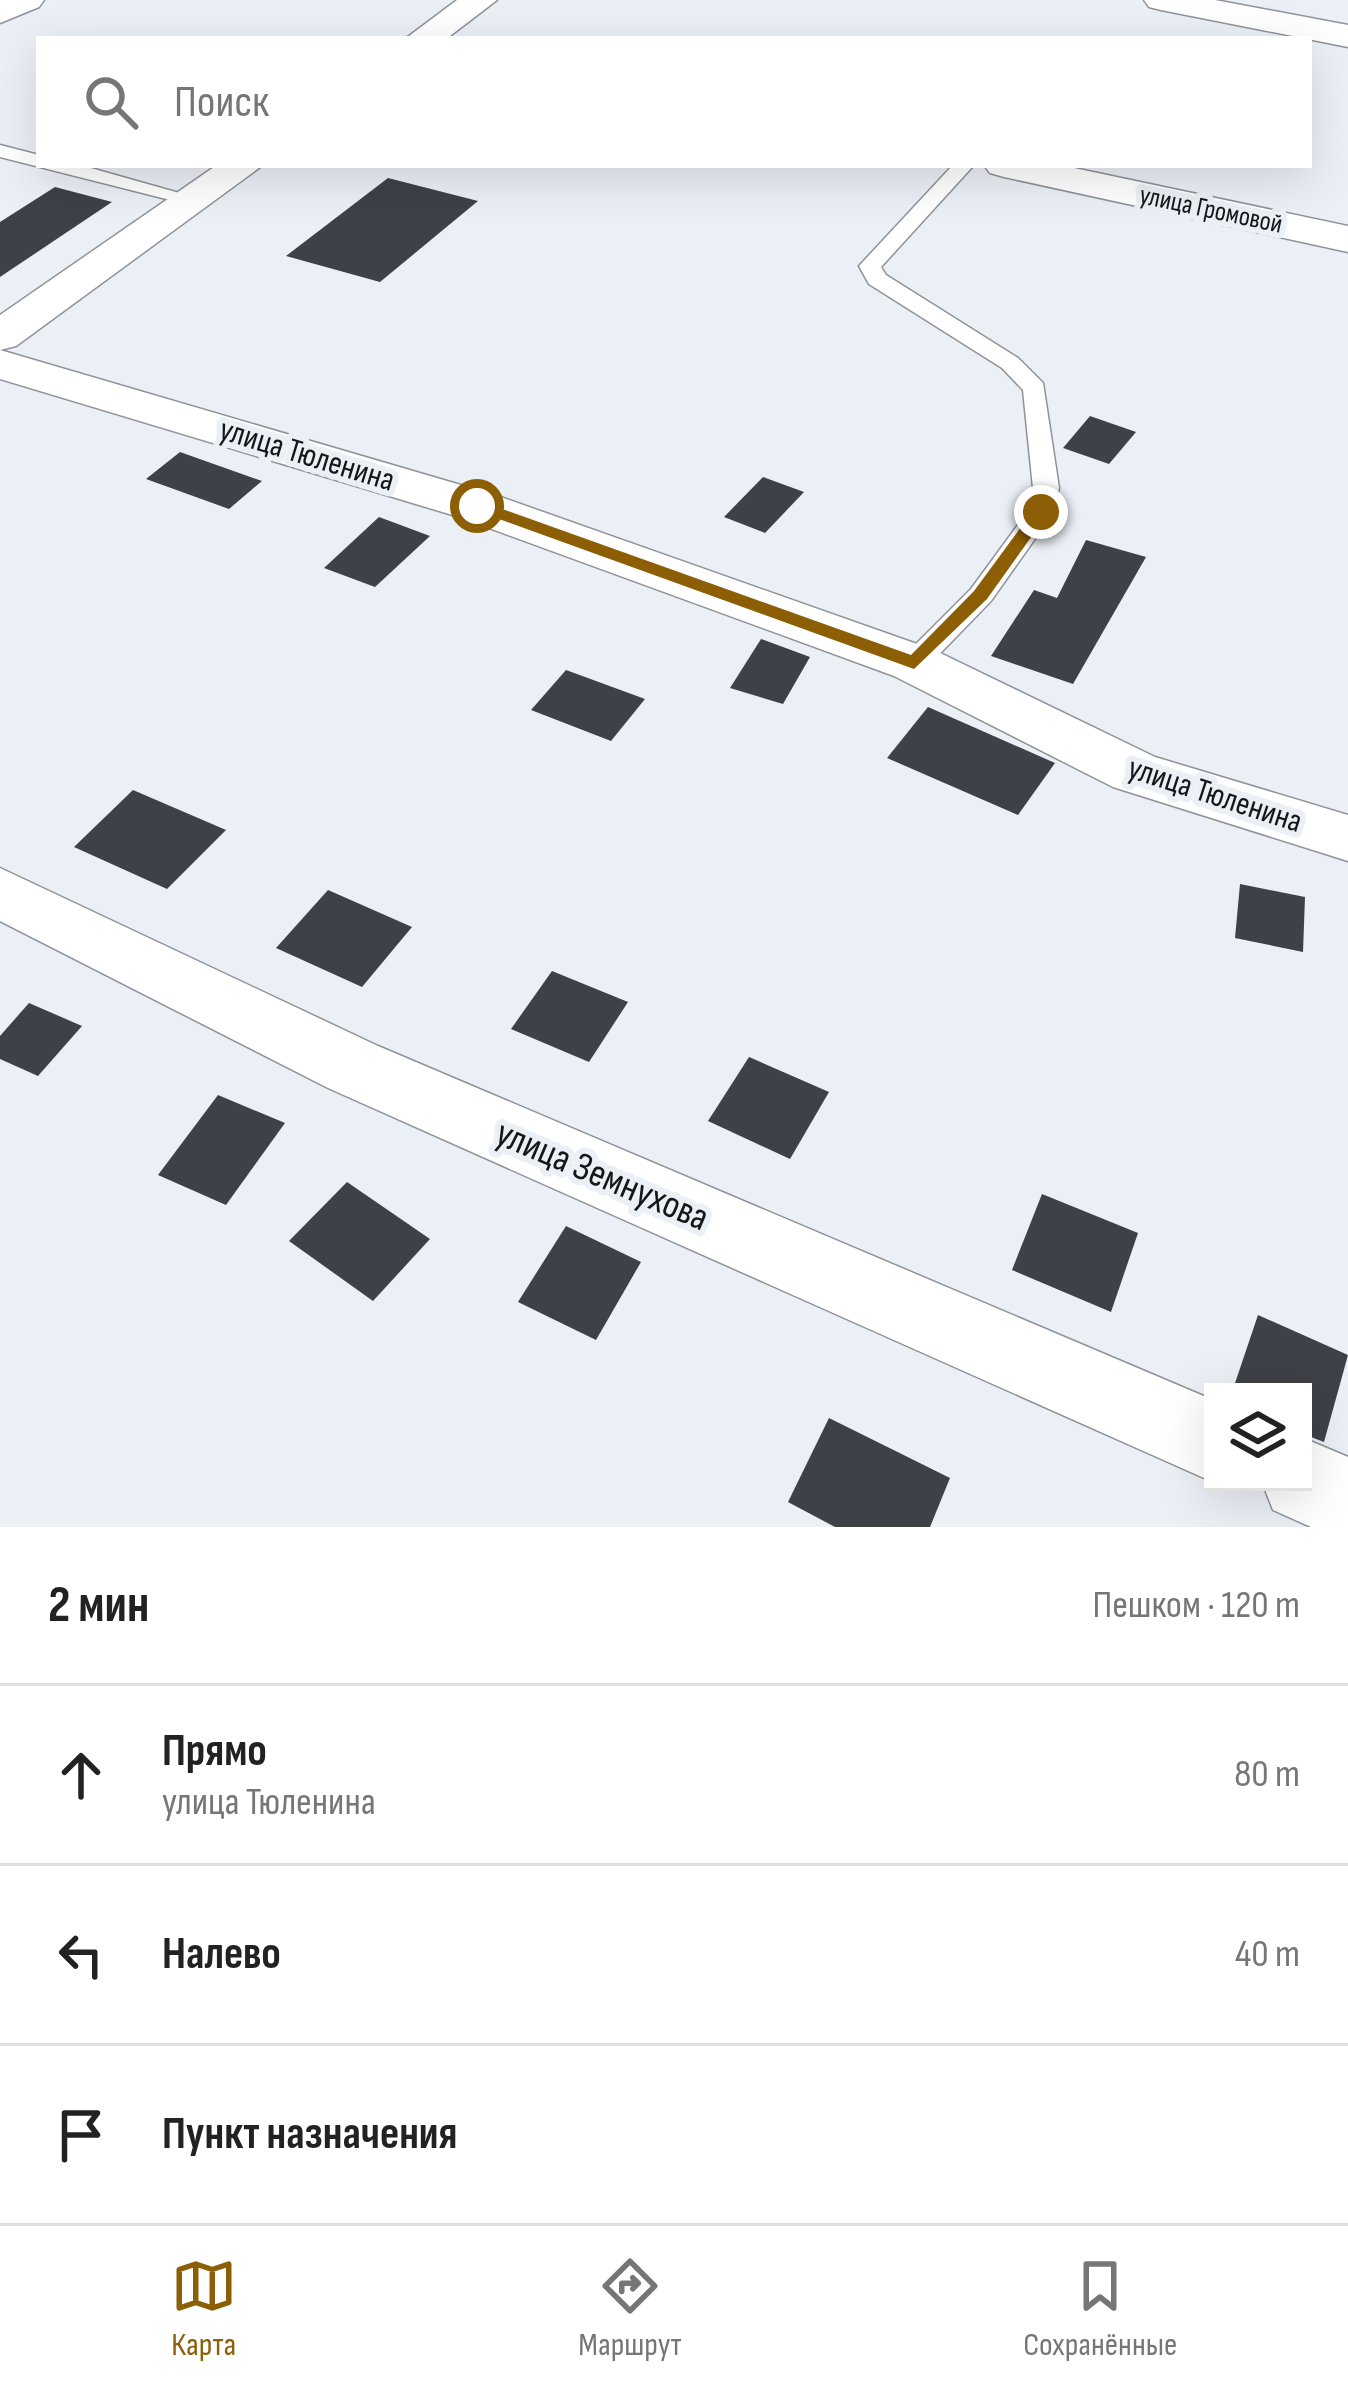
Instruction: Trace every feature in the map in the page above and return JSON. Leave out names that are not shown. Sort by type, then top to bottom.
[{"type":"street","points":[[0,13],[27,0]]},
{"type":"street","points":[[435,36],[480,0]]},
{"type":"street","points":[[1161,0],[1348,35]]},
{"type":"street","points":[[0,336],[239,168]]},
{"type":"street","name":"улица Громовой","points":[[1018,168],[1348,239]]},
{"type":"street","name":"улица Тюленина","points":[[0,364],[477,506],[914,663],[1134,772],[1348,838]]},
{"type":"street","name":"улица Земнухова","points":[[0,892],[353,1067],[1204,1437]]},
{"type":"street","points":[[1312,1484],[1348,1500]]},
{"type":"lane","points":[[0,151],[36,160]]},
{"type":"lane","points":[[68,168],[194,200]]},
{"type":"lane","points":[[914,663],[981,595],[1041,512],[1046,488],[1035,388],[1010,363],[877,279],[870,266],[961,168]]},
{"type":"building","points":[[388,178],[478,201],[380,282],[286,256]]},
{"type":"building","points":[[55,187],[112,202],[0,277],[0,222]]},
{"type":"building","points":[[1090,416],[1136,432],[1109,464],[1063,448]]},
{"type":"building","points":[[180,452],[262,481],[229,509],[146,479]]},
{"type":"building","points":[[763,477],[804,492],[765,533],[724,517]]},
{"type":"building","points":[[379,517],[430,536],[375,587],[324,568]]},
{"type":"building","points":[[1086,540],[1146,557],[1073,684],[991,656],[1034,590],[1057,598]]},
{"type":"building","points":[[761,639],[810,657],[783,704],[730,688]]},
{"type":"building","points":[[566,670],[645,699],[611,741],[531,710]]},
{"type":"building","points":[[928,707],[1055,763],[1018,815],[887,758]]},
{"type":"building","points":[[133,790],[226,830],[167,889],[74,847]]},
{"type":"building","points":[[1240,884],[1305,897],[1303,952],[1235,938]]},
{"type":"building","points":[[328,890],[412,927],[362,987],[276,948]]},
{"type":"building","points":[[552,971],[628,1002],[589,1062],[511,1029]]},
{"type":"building","points":[[29,1003],[82,1026],[38,1076],[0,1059],[0,1036]]},
{"type":"building","points":[[749,1057],[829,1092],[790,1159],[708,1121]]},
{"type":"building","points":[[218,1095],[285,1123],[226,1205],[158,1175]]},
{"type":"building","points":[[347,1182],[430,1239],[373,1301],[289,1241]]},
{"type":"building","points":[[1042,1194],[1138,1233],[1111,1312],[1012,1270]]},
{"type":"building","points":[[566,1226],[641,1262],[596,1340],[518,1302]]},
{"type":"building","points":[[1258,1315],[1348,1355],[1324,1442],[1312,1437],[1312,1383],[1235,1383]]},
{"type":"building","points":[[829,1418],[950,1478],[930,1527],[835,1527],[788,1502]]},
{"type":"route","points":[[477,506],[914,663],[981,595],[1041,512]]}]
